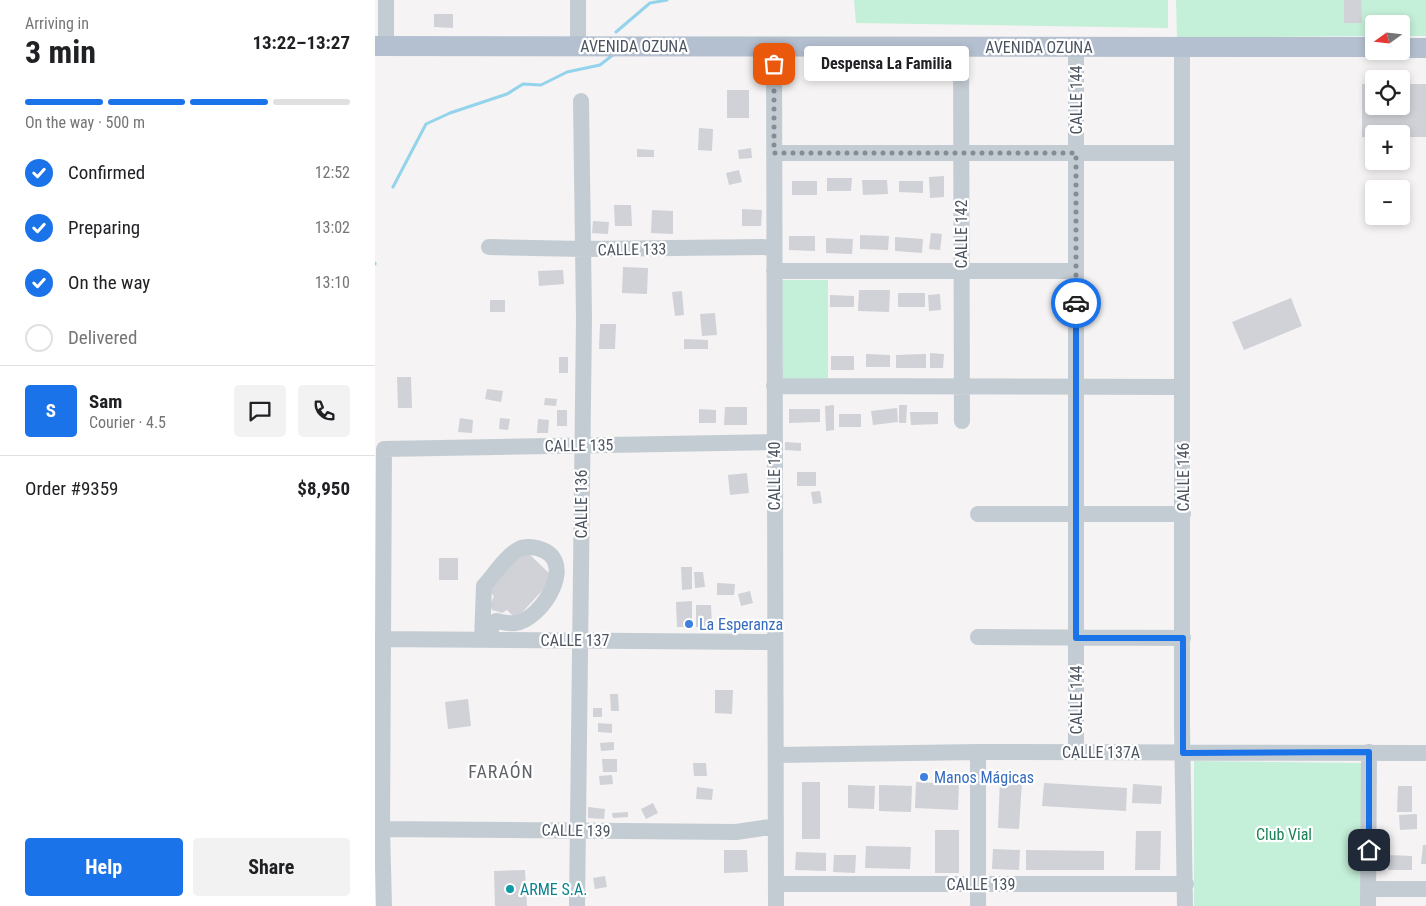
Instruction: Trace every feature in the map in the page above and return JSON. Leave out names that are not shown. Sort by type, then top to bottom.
[{"type":"main road","name":"AVENIDA OZUNA","points":[[381,46],[1365,48]]},
{"type":"main road","points":[[1410,48],[1426,48]]},
{"type":"street","points":[[381,46],[386,0]]},
{"type":"street","points":[[578,0],[578,46]]},
{"type":"street","name":"CALLE 140","points":[[774,47],[776,906]]},
{"type":"street","name":"CALLE 142","points":[[961,47],[961,421]]},
{"type":"street","name":"CALLE 144","points":[[1076,47],[1076,752]]},
{"type":"street","name":"CALLE 146","points":[[1182,47],[1185,906]]},
{"type":"street","name":"CALLE 136","points":[[577,906],[583,249],[581,101]]},
{"type":"street","points":[[774,153],[1182,153]]},
{"type":"street","name":"CALLE 133","points":[[489,247],[583,249],[774,247]]},
{"type":"street","points":[[774,272],[1076,272]]},
{"type":"street","points":[[774,386],[1182,387]]},
{"type":"street","name":"CALLE 135","points":[[380,639],[384,448],[774,442]]},
{"type":"street","points":[[978,514],[1183,514]]},
{"type":"street","points":[[530,546],[540,549],[555,562],[557,582],[552,592],[533,614],[517,624],[496,621],[491,625],[486,640],[484,586],[520,548],[530,546]]},
{"type":"street","points":[[978,638],[1183,638]]},
{"type":"street","points":[[380,639],[379,829],[384,906]]},
{"type":"street","name":"CALLE 137","points":[[380,639],[775,642]]},
{"type":"street","points":[[978,752],[978,906]]},
{"type":"street","name":"CALLE 137A","points":[[776,755],[978,752],[1426,753]]},
{"type":"street","points":[[1368,906],[1369,752]]},
{"type":"street","name":"CALLE 139","points":[[379,829],[736,832],[776,826]]},
{"type":"street","name":"CALLE 139","points":[[776,884],[1186,884]]},
{"type":"street","points":[[1368,888],[1426,889]]},
{"type":"green space","points":[[854,0],[1168,0],[1168,28],[856,23]]},
{"type":"green space","points":[[1176,0],[1426,0],[1426,36],[1410,36],[1410,15],[1365,15],[1365,36],[1177,38]]},
{"type":"green space","points":[[781,280],[828,280],[828,380],[781,380]]},
{"type":"green space","name":"Club Vial","points":[[1194,761],[1363,763],[1362,906],[1194,906]]},
{"type":"building","points":[[1344,0],[1361,0],[1362,23],[1344,23]]},
{"type":"building","points":[[434,14],[453,14],[453,28],[434,27]]},
{"type":"building","points":[[1362,84],[1365,84],[1365,115],[1410,115],[1410,84],[1426,84],[1426,137],[1410,137],[1410,125],[1365,125],[1365,137],[1362,137]]},
{"type":"building","points":[[727,90],[749,90],[749,118],[727,118]]},
{"type":"building","points":[[699,128],[713,129],[712,151],[698,150]]},
{"type":"building","points":[[751,148],[752,158],[739,159],[738,150]]},
{"type":"building","points":[[637,149],[654,150],[654,157],[637,157]]},
{"type":"building","points":[[739,170],[742,182],[729,185],[726,173]]},
{"type":"building","points":[[944,176],[944,197],[930,198],[929,177]]},
{"type":"building","points":[[827,178],[852,178],[851,191],[827,191]]},
{"type":"building","points":[[862,180],[887,180],[888,194],[863,195]]},
{"type":"building","points":[[792,181],[817,181],[817,195],[792,195]]},
{"type":"building","points":[[899,181],[923,181],[923,193],[899,192]]},
{"type":"building","points":[[614,205],[631,205],[632,226],[615,226]]},
{"type":"building","points":[[742,209],[762,210],[761,226],[742,226]]},
{"type":"building","points":[[652,210],[673,211],[673,234],[651,233]]},
{"type":"building","points":[[593,221],[609,222],[608,234],[592,233]]},
{"type":"building","points":[[931,233],[942,234],[940,250],[929,249]]},
{"type":"building","points":[[860,235],[889,236],[888,250],[860,249]]},
{"type":"building","points":[[789,236],[815,236],[815,251],[789,250]]},
{"type":"building","points":[[895,237],[923,239],[922,253],[895,251]]},
{"type":"building","points":[[826,238],[853,239],[852,254],[826,253]]},
{"type":"building","points":[[623,267],[648,268],[647,294],[622,293]]},
{"type":"building","points":[[563,270],[564,284],[539,286],[538,271]]},
{"type":"building","points":[[859,290],[890,290],[889,312],[858,311]]},
{"type":"building","points":[[682,291],[684,315],[675,316],[672,292]]},
{"type":"building","points":[[898,293],[925,293],[925,307],[898,307]]},
{"type":"building","points":[[940,294],[941,310],[929,311],[928,295]]},
{"type":"building","points":[[830,295],[854,296],[854,307],[830,307]]},
{"type":"building","points":[[1291,298],[1302,326],[1244,350],[1232,322]]},
{"type":"building","points":[[490,300],[505,300],[505,312],[490,312]]},
{"type":"building","points":[[715,313],[717,335],[702,336],[700,314]]},
{"type":"building","points":[[600,324],[616,324],[615,349],[599,349]]},
{"type":"building","points":[[684,339],[708,340],[708,349],[684,349]]},
{"type":"building","points":[[930,353],[944,354],[943,368],[930,368]]},
{"type":"building","points":[[866,354],[890,355],[890,367],[866,367]]},
{"type":"building","points":[[926,354],[926,368],[896,368],[896,355]]},
{"type":"building","points":[[831,356],[854,356],[854,370],[831,370]]},
{"type":"building","points":[[559,357],[568,357],[568,373],[559,373]]},
{"type":"building","points":[[397,377],[411,377],[412,408],[398,408]]},
{"type":"building","points":[[487,389],[503,391],[501,402],[485,399]]},
{"type":"building","points":[[545,398],[557,399],[556,406],[544,405]]},
{"type":"building","points":[[834,405],[834,430],[826,431],[825,406]]},
{"type":"building","points":[[899,405],[907,405],[906,423],[899,423]]},
{"type":"building","points":[[725,407],[747,407],[747,425],[724,425]]},
{"type":"building","points":[[897,408],[898,422],[873,425],[871,411]]},
{"type":"building","points":[[699,409],[716,410],[716,423],[699,423]]},
{"type":"building","points":[[789,409],[820,409],[820,422],[789,423]]},
{"type":"building","points":[[557,410],[567,410],[567,426],[557,426]]},
{"type":"building","points":[[910,412],[938,412],[938,424],[911,425]]},
{"type":"building","points":[[839,414],[861,414],[861,427],[839,427]]},
{"type":"building","points":[[460,418],[473,420],[472,433],[458,432]]},
{"type":"building","points":[[500,418],[510,419],[508,430],[499,429]]},
{"type":"building","points":[[538,419],[549,420],[548,433],[537,433]]},
{"type":"building","points":[[785,442],[801,443],[801,451],[785,450]]},
{"type":"building","points":[[797,472],[816,472],[816,486],[797,486]]},
{"type":"building","points":[[747,473],[749,493],[730,495],[728,475]]},
{"type":"building","points":[[820,491],[822,503],[813,504],[811,492]]},
{"type":"building","points":[[525,550],[554,578],[516,619],[507,610],[502,613],[492,610],[490,605],[494,596],[487,589]]},
{"type":"building","points":[[439,558],[458,558],[458,580],[439,580]]},
{"type":"building","points":[[681,567],[692,567],[692,589],[682,590]]},
{"type":"building","points":[[694,572],[703,572],[705,587],[695,588]]},
{"type":"building","points":[[717,583],[735,584],[734,595],[717,595]]},
{"type":"building","points":[[750,591],[753,603],[741,606],[738,594]]},
{"type":"building","points":[[692,601],[692,627],[677,627],[676,602]]},
{"type":"building","points":[[696,605],[711,605],[712,627],[696,627]]},
{"type":"building","points":[[715,690],[733,690],[732,714],[715,713]]},
{"type":"building","points":[[610,694],[618,694],[619,711],[611,711]]},
{"type":"building","points":[[468,699],[471,726],[448,729],[445,702]]},
{"type":"building","points":[[593,708],[602,708],[602,717],[593,717]]},
{"type":"building","points":[[598,723],[612,724],[612,733],[598,732]]},
{"type":"building","points":[[614,742],[614,750],[601,751],[600,743]]},
{"type":"building","points":[[602,759],[617,759],[617,772],[603,772]]},
{"type":"building","points":[[693,763],[706,763],[707,776],[694,776]]},
{"type":"building","points":[[612,775],[613,784],[600,785],[599,776]]},
{"type":"building","points":[[1000,780],[1022,782],[1019,829],[998,828]]},
{"type":"building","points":[[802,782],[820,782],[820,839],[802,839]]},
{"type":"building","points":[[916,782],[959,784],[958,810],[915,808]]},
{"type":"building","points":[[1044,783],[1127,788],[1126,811],[1042,806]]},
{"type":"building","points":[[1133,784],[1162,786],[1161,804],[1132,803]]},
{"type":"building","points":[[848,785],[875,786],[874,809],[848,808]]},
{"type":"building","points":[[879,785],[912,786],[911,812],[879,811]]},
{"type":"building","points":[[1398,786],[1412,786],[1412,812],[1397,812]]},
{"type":"building","points":[[697,787],[713,789],[712,800],[696,799]]},
{"type":"building","points":[[653,803],[658,813],[646,819],[641,809]]},
{"type":"building","points":[[588,807],[605,809],[604,819],[588,818]]},
{"type":"building","points":[[628,812],[628,817],[613,818],[612,813]]},
{"type":"building","points":[[1417,814],[1417,829],[1400,830],[1399,815]]},
{"type":"building","points":[[935,830],[959,830],[959,873],[935,873]]},
{"type":"building","points":[[1136,831],[1161,831],[1160,870],[1135,870]]},
{"type":"building","points":[[1423,845],[1426,845],[1426,864],[1421,864]]},
{"type":"building","points":[[866,846],[911,847],[910,869],[865,868]]},
{"type":"building","points":[[993,849],[1020,850],[1019,870],[992,869]]},
{"type":"building","points":[[724,850],[747,850],[748,872],[724,873]]},
{"type":"building","points":[[1026,850],[1104,851],[1104,870],[1026,870]]},
{"type":"building","points":[[796,852],[826,853],[826,871],[795,870]]},
{"type":"building","points":[[834,855],[856,855],[855,873],[833,872]]},
{"type":"building","points":[[1388,855],[1412,856],[1412,870],[1388,870]]},
{"type":"building","name":"ARME S.A.","points":[[525,870],[527,906],[495,906],[494,871]]},
{"type":"building","points":[[605,876],[607,887],[595,889],[593,878]]},
{"type":"waterway","points":[[616,32],[650,3],[667,0]]},
{"type":"waterway","points":[[393,187],[426,124],[450,113],[507,94],[523,84],[541,85],[567,72],[600,65],[614,54]]},
{"type":"way so far","points":[[774,64],[774,153],[1076,153],[1076,303]]},
{"type":"place","name":"Despensa La Familia","points":[[774,64]]},
{"type":"place","name":"La Esperanza","points":[[689,624]]},
{"type":"place","name":"Manos Mágicas","points":[[924,777]]},
{"type":"place","name":"ARME S.A.","points":[[510,889]]},
{"type":"district","name":"FARAÓN","points":[[501,772]]},
{"type":"route","points":[[1076,303],[1076,638],[1183,638],[1183,753],[1369,752],[1369,850]]}]
